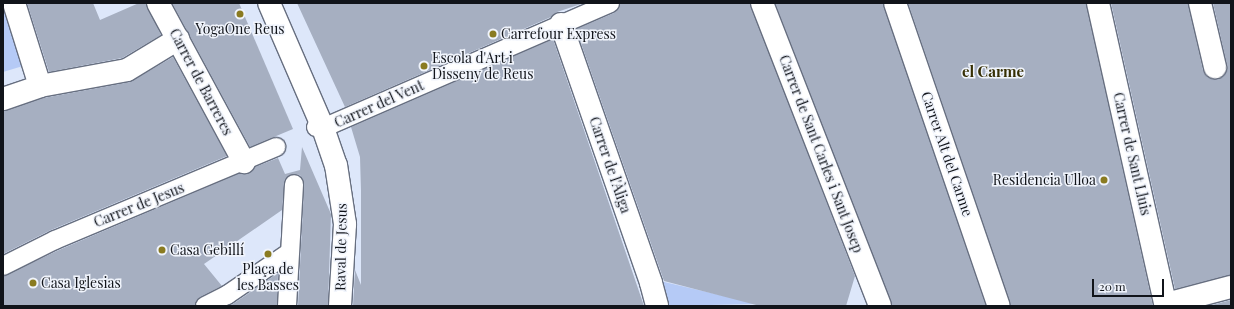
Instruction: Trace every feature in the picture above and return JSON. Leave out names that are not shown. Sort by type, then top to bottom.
[{"type":"street","points":[[14,3],[40,86]]},
{"type":"street","name":"Carrer de Barreres","points":[[158,3],[244,162]]},
{"type":"street","name":"Raval de Jesus","points":[[269,3],[336,165],[344,224],[340,306]]},
{"type":"street","name":"Carrer del Vent","points":[[320,127],[610,3]]},
{"type":"street","name":"Carrer de Sant Carles i Sant Josep","points":[[762,3],[880,306]]},
{"type":"street","name":"Carrer Alt del Carme","points":[[894,3],[999,306]]},
{"type":"street","name":"Carrer de Sant Lluis","points":[[1098,3],[1166,305]]},
{"type":"street","points":[[1200,3],[1215,66]]},
{"type":"street","name":"Carrer de l'Àliga","points":[[561,24],[651,283],[657,306]]},
{"type":"street","points":[[3,99],[40,86],[127,70],[178,39]]},
{"type":"street","name":"Carrer de Jesus","points":[[3,266],[55,240],[244,162],[276,147]]},
{"type":"street","points":[[287,306],[294,184]]},
{"type":"street","points":[[205,306],[227,295],[290,252]]},
{"type":"street","points":[[1166,305],[1231,287]]},
{"type":"shaded area","points":[[3,8],[23,66],[3,72]]},
{"type":"shaded area","points":[[660,281],[741,300],[755,304],[665,306]]},
{"type":"building","points":[[27,3],[93,3],[100,20],[139,3],[146,3],[161,35],[122,58],[49,72]]},
{"type":"building","points":[[172,3],[239,3],[293,129],[250,147]]},
{"type":"building","points":[[297,3],[584,3],[557,12],[551,17],[345,107]]},
{"type":"building","points":[[620,3],[750,3],[855,276],[846,306],[760,306],[664,281],[576,29],[614,13]]},
{"type":"building","points":[[775,3],[883,3],[986,306],[892,306]]},
{"type":"building","points":[[908,3],[1086,3],[1153,306],[1011,306]]},
{"type":"building","points":[[1111,3],[1188,3],[1203,70],[1206,76],[1217,79],[1224,76],[1227,65],[1213,3],[1231,3],[1231,275],[1175,289]]},
{"type":"building","points":[[553,39],[644,306],[353,306],[355,270],[361,285],[361,191],[360,157],[351,127]]},
{"type":"building","points":[[173,57],[227,156],[51,230],[3,254],[3,111],[43,98],[130,82]]},
{"type":"building","points":[[302,147],[331,214],[328,306],[298,306],[304,185],[300,175],[294,174],[285,179],[282,210],[204,264],[222,286],[200,297],[195,306],[3,306],[3,276],[59,250],[240,173],[250,173],[255,167],[278,158],[285,174],[300,170]]},
{"type":"building","points":[[278,273],[277,306],[228,306],[233,304]]},
{"type":"building","points":[[1231,300],[1231,306],[1208,306]]},
{"type":"place","name":"YogaOne Reus","points":[[240,14]]},
{"type":"place","name":"Carrefour Express","points":[[493,34]]},
{"type":"place","name":"Escola d'Art i Disseny de Reus","points":[[424,66]]},
{"type":"place","name":"Residencia Ulloa","points":[[1104,180]]},
{"type":"place","name":"Casa Gebillí","points":[[162,250]]},
{"type":"place","name":"Plaça de les Basses","points":[[268,254]]},
{"type":"place","name":"Casa Iglesias","points":[[33,283]]},
{"type":"district","name":"el Carme","points":[[993,72]]}]
